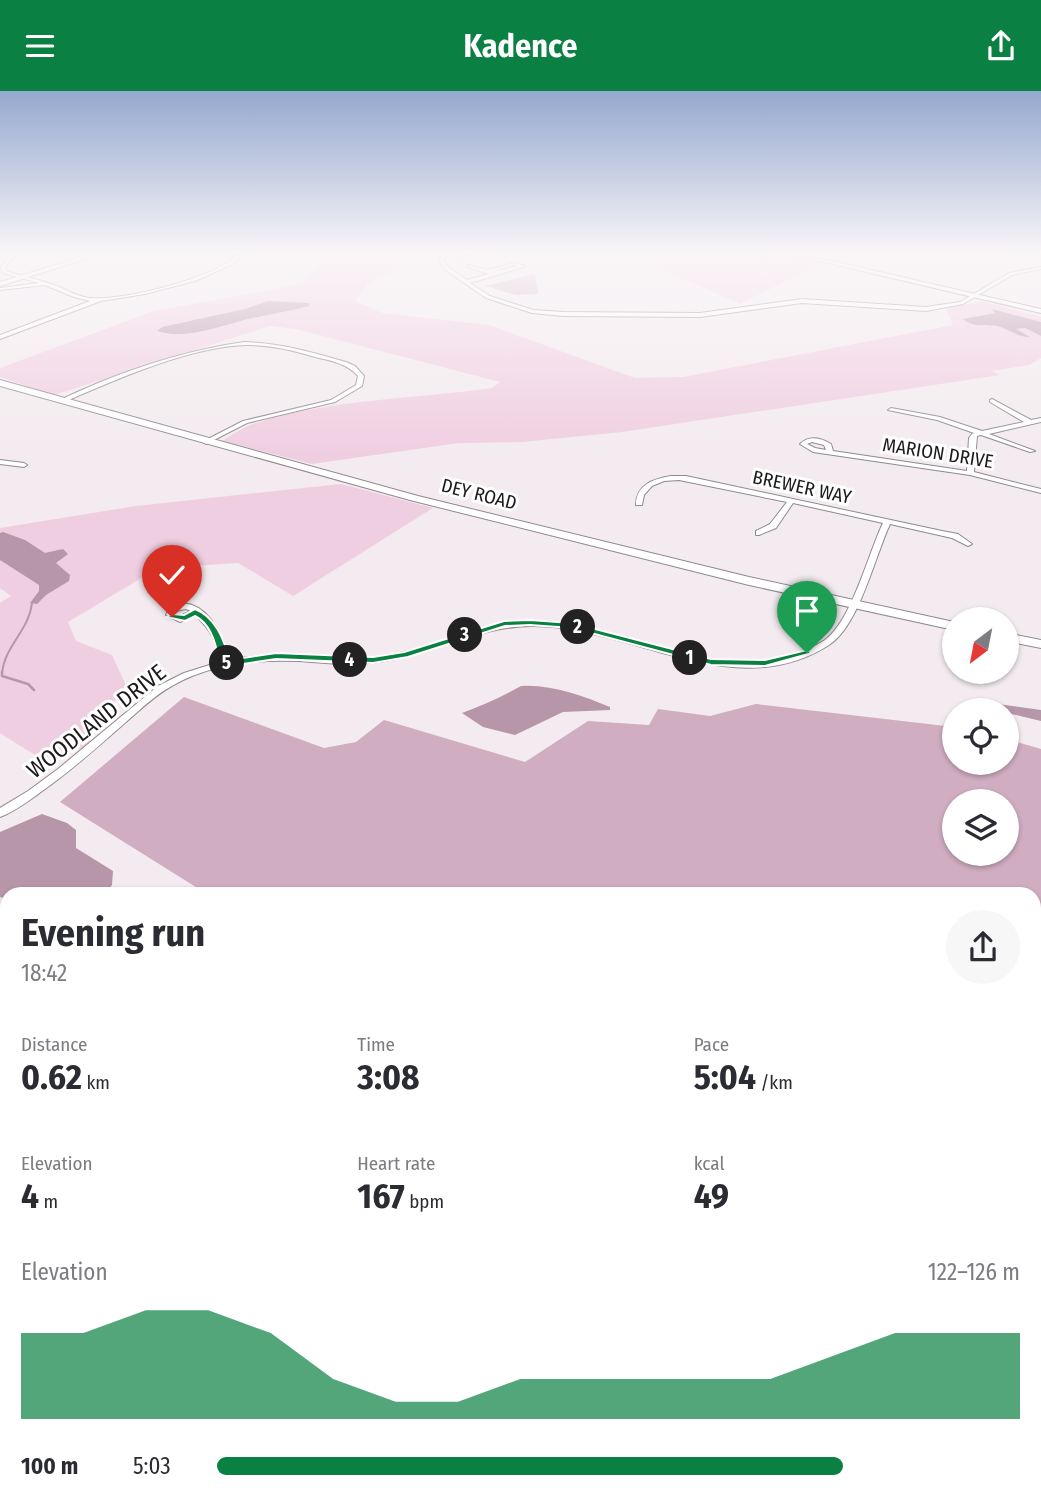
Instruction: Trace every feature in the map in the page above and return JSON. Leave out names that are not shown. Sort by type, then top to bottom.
[{"type":"main road","name":"DEY ROAD","points":[[0,383],[414,498],[853,605],[942,624]]},
{"type":"main road","points":[[1019,640],[1041,644]]},
{"type":"street","points":[[0,337],[43,321]]},
{"type":"street","points":[[62,401],[202,350],[236,343],[280,346],[344,363],[353,367],[361,376],[359,387],[341,398],[261,416],[206,442]]},
{"type":"street","points":[[992,401],[1029,422]]},
{"type":"street","points":[[891,410],[938,418],[1032,451]]},
{"type":"street","points":[[970,473],[974,461],[971,439],[979,432],[1040,421]]},
{"type":"street","name":"MARION DRIVE","points":[[830,453],[970,473],[1041,491]]},
{"type":"street","points":[[0,462],[24,465]]},
{"type":"street","name":"BREWER WAY","points":[[639,503],[641,493],[648,487],[655,482],[674,477],[955,536],[968,544]]},
{"type":"street","points":[[759,533],[773,526],[792,501]]},
{"type":"street","name":"WOODLAND DRIVE","points":[[0,813],[48,784],[166,685],[224,664],[276,656],[373,660],[405,655],[504,624],[530,623],[572,626],[711,662],[765,663],[807,653],[827,643],[842,631],[875,544],[888,521]]},
{"type":"street","points":[[195,612],[206,618],[212,626],[222,647],[224,664]]},
{"type":"shaded area","points":[[127,321],[454,321],[489,325],[635,378],[683,377],[953,325],[951,321],[1041,321],[1041,358],[1029,365],[992,371],[1000,375],[622,432],[522,442],[459,443],[312,464],[222,441],[252,424],[284,415],[343,404],[492,388],[500,382],[296,329],[270,326],[54,395],[0,377],[0,368]]},
{"type":"shaded area","points":[[189,321],[240,321],[179,334],[157,331],[162,327]]},
{"type":"shaded area","points":[[966,321],[1038,321],[1041,322],[1041,336],[1025,328],[1016,329],[1030,337],[997,326],[971,324]]},
{"type":"shaded area","points":[[341,484],[433,508],[293,596],[238,563],[158,568],[68,622],[76,641],[112,655],[127,688],[87,730],[91,746],[41,759],[0,733],[0,603],[11,596],[0,588],[0,528],[136,506]]},
{"type":"shaded area","points":[[0,533],[25,540],[45,553],[63,549],[68,554],[56,563],[70,575],[69,581],[37,604],[30,603],[39,591],[39,585],[0,560]]},
{"type":"shaded area","points":[[521,686],[567,692],[610,707],[610,710],[563,712],[515,735],[483,727],[462,713]]},
{"type":"shaded area","points":[[184,697],[324,748],[356,742],[384,720],[525,762],[588,721],[649,725],[658,709],[710,716],[756,704],[942,726],[942,775],[1019,775],[1019,743],[1041,749],[1041,887],[196,887],[60,802]]},
{"type":"shaded area","points":[[1019,707],[1041,710],[1041,721],[1019,716]]},
{"type":"shaded area","points":[[42,814],[67,823],[76,830],[76,848],[113,871],[112,885],[0,887],[0,832]]},
{"type":"waterway","points":[[2,674],[7,655],[26,622],[32,603]]},
{"type":"waterway","points":[[2,674],[28,684],[34,690]]},
{"type":"route","points":[[172,617],[185,618],[195,612],[206,618],[222,647],[224,664],[276,656],[373,660],[405,655],[482,629],[504,624],[530,623],[572,626],[687,658],[738,665],[790,659],[807,653]]}]
